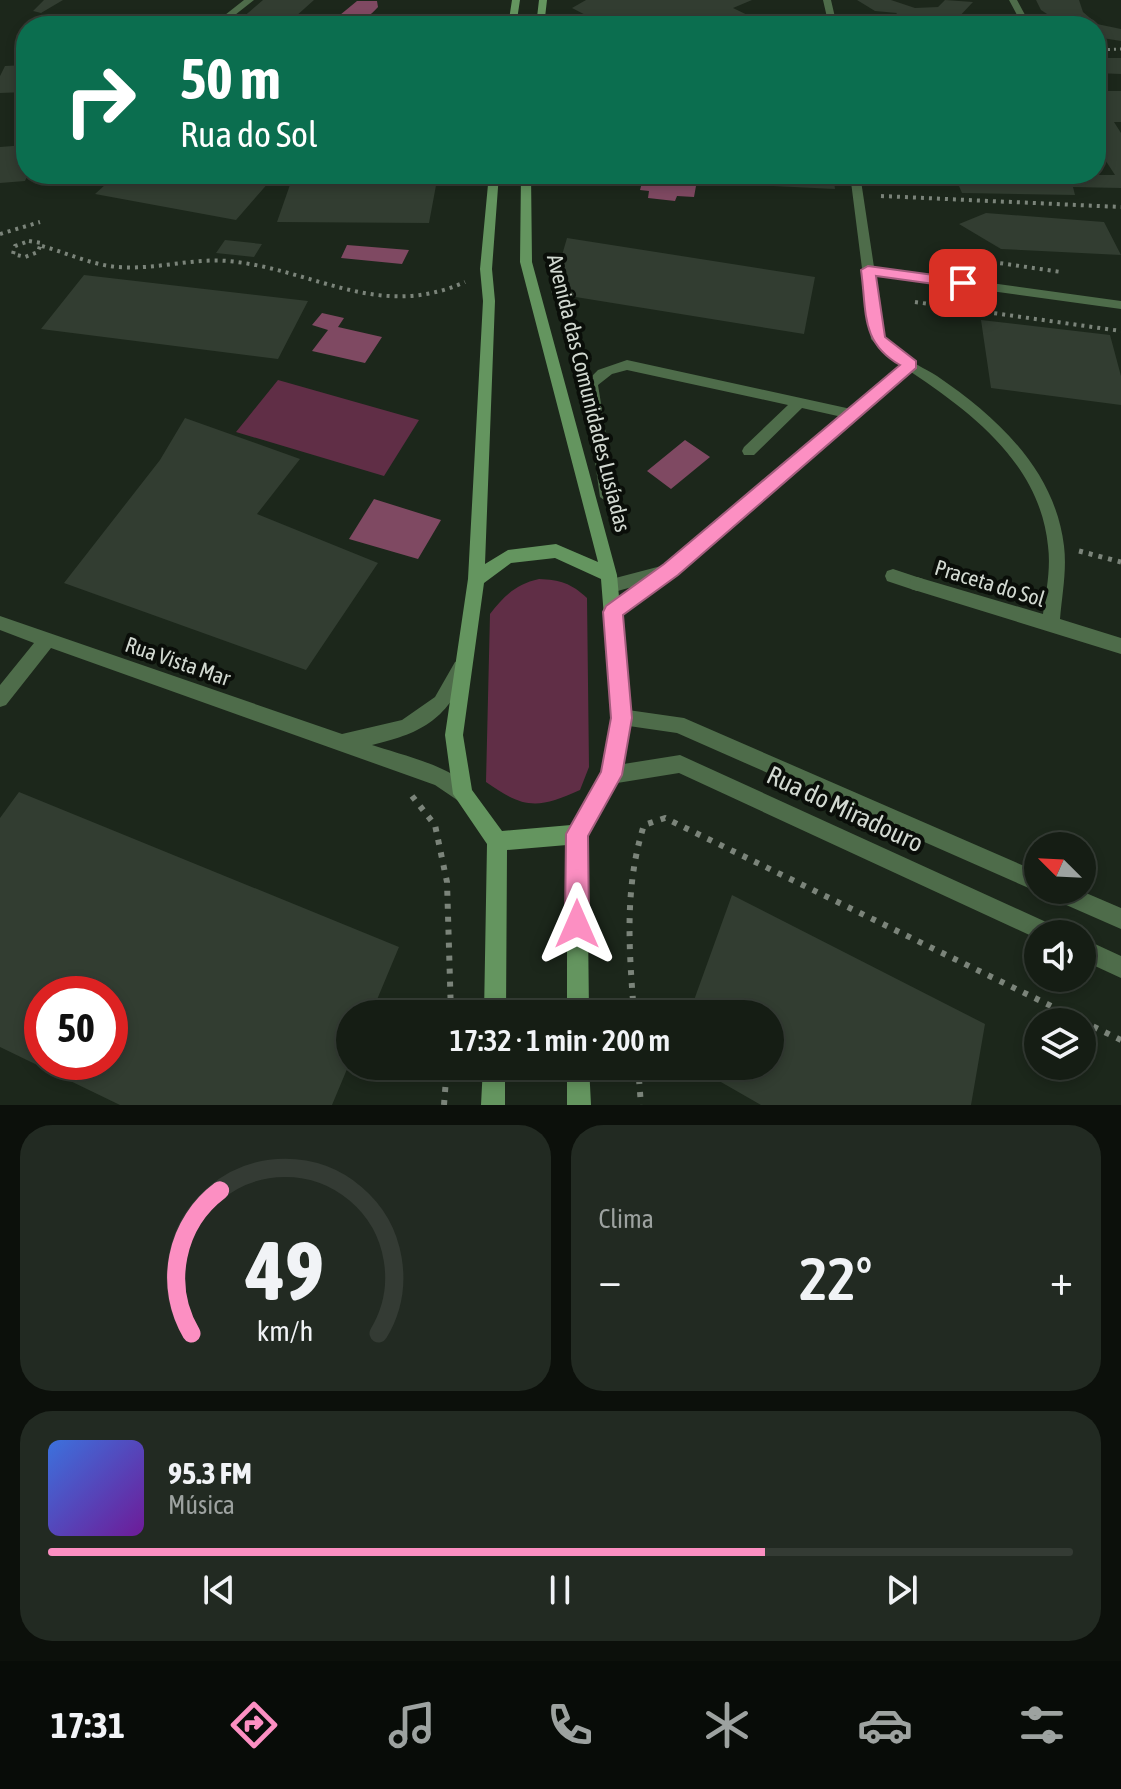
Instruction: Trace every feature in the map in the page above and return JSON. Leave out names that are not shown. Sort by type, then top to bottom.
[{"type":"main road","points":[[493,184],[486,269],[489,301],[476,579],[461,668],[454,735],[463,794],[497,841],[495,1000]]},
{"type":"main road","name":"Avenida das Comunidades Lusíadas","points":[[526,184],[526,262],[609,580],[613,612],[621,718],[611,775],[577,834]]},
{"type":"main road","points":[[476,579],[508,557],[556,551],[609,580]]},
{"type":"main road","points":[[497,841],[577,834],[578,1000]]},
{"type":"main road","points":[[493,1105],[494,1080]]},
{"type":"main road","points":[[578,1080],[579,1105]]},
{"type":"street","points":[[228,16],[250,0]]},
{"type":"street","name":"Praceta do Sol","points":[[856,184],[878,339],[894,355],[963,398],[1001,435],[1029,470],[1050,510],[1057,545],[1051,624]]},
{"type":"street","points":[[868,270],[1121,305]]},
{"type":"street","points":[[608,497],[591,384],[599,374],[611,368],[627,365],[851,414]]},
{"type":"street","points":[[613,612],[671,570],[910,365]]},
{"type":"street","points":[[749,451],[799,403]]},
{"type":"street","points":[[609,580],[671,570]]},
{"type":"street","name":"Praceta do Sol","points":[[893,576],[1121,646]]},
{"type":"street","name":"Rua Vista Mar","points":[[0,623],[441,778],[463,794]]},
{"type":"street","points":[[0,699],[46,641]]},
{"type":"street","points":[[341,743],[406,728],[441,703],[461,668]]},
{"type":"street","name":"Rua do Miradouro","points":[[621,718],[678,724],[1024,876]]},
{"type":"street","name":"Rua do Miradouro","points":[[611,775],[680,764],[1024,922]]},
{"type":"street","points":[[1087,904],[1121,919]]},
{"type":"street","points":[[1096,955],[1121,967]]},
{"type":"path","points":[[883,209],[881,196],[1121,207]]},
{"type":"path","points":[[0,234],[40,222]]},
{"type":"path","points":[[42,246],[30,256],[17,257],[13,254],[15,246],[38,241],[42,246],[120,267],[204,261],[250,263],[374,295],[417,299],[449,293],[466,282]]},
{"type":"path","points":[[955,272],[951,256],[1075,274]]},
{"type":"path","points":[[915,302],[1121,331]]},
{"type":"path","points":[[1057,545],[1121,562]]},
{"type":"path","points":[[406,788],[435,825],[444,868],[450,1000]]},
{"type":"path","points":[[633,1000],[627,906],[632,856],[644,825],[665,818],[1121,1040]]},
{"type":"path","points":[[444,1105],[446,1080]]},
{"type":"path","points":[[639,1080],[641,1105]]},
{"type":"shaded area","points":[[357,1],[377,1],[378,7],[368,16],[328,16],[340,15]]},
{"type":"shaded area","points":[[642,184],[696,186],[694,197],[677,196],[675,201],[648,198],[649,191],[640,190]]},
{"type":"shaded area","points":[[347,245],[409,250],[402,264],[341,258]]},
{"type":"shaded area","points":[[322,313],[344,318],[338,327],[382,337],[365,363],[312,351],[328,330],[312,325]]},
{"type":"shaded area","points":[[278,380],[419,420],[384,476],[236,432]]},
{"type":"shaded area","points":[[685,440],[710,457],[671,489],[647,471]]},
{"type":"shaded area","points":[[374,499],[441,520],[418,559],[349,539]]},
{"type":"shaded area","points":[[539,579],[565,583],[587,598],[589,767],[580,790],[553,801],[532,803],[511,797],[486,782],[490,614],[511,592]]},
{"type":"building","points":[[44,0],[63,0],[41,13],[33,11]]},
{"type":"building","points":[[263,0],[314,0],[296,16],[245,16]]},
{"type":"building","points":[[586,0],[752,0],[733,8],[749,16],[588,16],[572,8]]},
{"type":"building","points":[[857,0],[891,0],[915,8],[938,7],[945,0],[973,2],[960,16],[894,16],[897,13],[875,11]]},
{"type":"building","points":[[1036,0],[1079,0],[1088,16],[1050,16],[1041,10]]},
{"type":"building","points":[[1106,26],[1121,29],[1121,41],[1106,39]]},
{"type":"building","points":[[1106,58],[1121,58],[1121,74],[1106,73]]},
{"type":"building","points":[[16,65],[16,92],[0,93],[0,76],[5,66]]},
{"type":"building","points":[[1106,91],[1121,91],[1121,122],[1114,122],[1121,133],[1121,188],[1073,187],[1075,195],[962,193],[959,186],[910,184],[1106,184],[1106,175],[1115,175],[1106,161]]},
{"type":"building","points":[[16,146],[16,182],[0,183],[0,147]]},
{"type":"building","points":[[106,184],[267,184],[236,220],[95,194]]},
{"type":"building","points":[[290,184],[436,184],[429,223],[277,222]]},
{"type":"building","points":[[834,184],[835,189],[773,186]]},
{"type":"building","points":[[986,213],[1104,222],[1121,255],[1001,249],[959,224]]},
{"type":"building","points":[[567,238],[815,277],[804,334],[551,293]]},
{"type":"building","points":[[225,240],[262,244],[254,257],[216,253]]},
{"type":"building","points":[[84,275],[308,301],[278,359],[41,329]]},
{"type":"building","points":[[981,320],[1110,335],[1121,376],[1121,405],[991,388]]},
{"type":"building","points":[[185,418],[300,459],[257,514],[378,563],[306,670],[64,583],[160,460]]},
{"type":"building","points":[[19,792],[399,947],[377,1000],[336,1000],[336,1080],[342,1080],[332,1105],[120,1105],[68,1080],[128,1080],[128,976],[24,976],[24,1059],[0,1047],[0,818]]},
{"type":"building","points":[[732,895],[985,1024],[971,1105],[761,1105],[717,1080],[784,1080],[784,1000],[694,1000]]},
{"type":"route","points":[[577,924],[577,834],[611,775],[621,718],[613,612],[671,570],[910,365],[878,339],[868,270],[963,283]]}]
